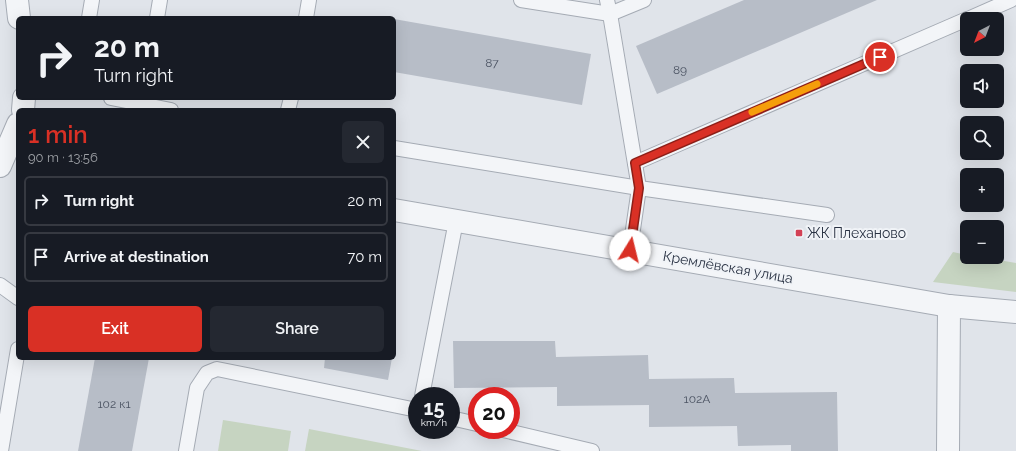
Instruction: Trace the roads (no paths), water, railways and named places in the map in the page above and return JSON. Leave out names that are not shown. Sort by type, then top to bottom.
[{"type":"street","points":[[16,0],[19,16]]},
{"type":"street","points":[[0,166],[16,128]]},
{"type":"street","name":"Кремлёвская улица","points":[[396,210],[949,306],[1016,312]]},
{"type":"street","points":[[948,451],[949,306]]},
{"type":"lane","points":[[89,16],[92,0]]},
{"type":"lane","points":[[157,16],[160,0]]},
{"type":"lane","points":[[306,16],[310,0]]},
{"type":"lane","points":[[521,0],[610,14],[644,0]]},
{"type":"lane","points":[[607,0],[639,188],[630,250]]},
{"type":"lane","points":[[983,12],[1011,0]]},
{"type":"lane","points":[[635,163],[960,22]]},
{"type":"lane","points":[[132,100],[142,101],[165,108]]},
{"type":"lane","points":[[396,148],[639,188],[827,215]]},
{"type":"lane","points":[[424,387],[456,221]]},
{"type":"lane","points":[[0,285],[16,297]]},
{"type":"lane","points":[[1,451],[16,360]]},
{"type":"lane","points":[[186,451],[197,388],[207,374],[217,368],[408,408]]},
{"type":"lane","points":[[520,434],[592,451]]},
{"type":"place","name":"ЖК Плеханово","points":[[799,233]]}]
